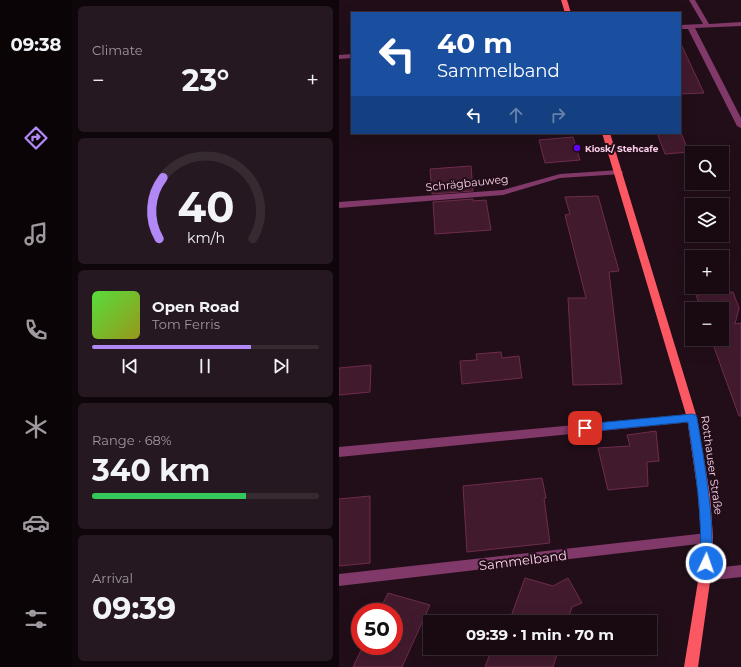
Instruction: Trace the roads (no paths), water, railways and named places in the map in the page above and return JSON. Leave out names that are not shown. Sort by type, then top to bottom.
[{"type":"main road","points":[[564,0],[568,12]]},
{"type":"main road","name":"Rotthauser Straße","points":[[606,134],[692,418],[704,494],[707,538],[705,575],[691,667]]},
{"type":"street","points":[[692,0],[707,26]]},
{"type":"street","points":[[681,27],[741,24]]},
{"type":"street","points":[[691,27],[741,126]]},
{"type":"street","points":[[339,57],[351,56]]},
{"type":"street","name":"Schrägbauweg","points":[[339,205],[503,192],[560,176],[619,172]]},
{"type":"street","points":[[339,452],[692,418]]},
{"type":"street","name":"Sammelband","points":[[339,580],[707,538]]},
{"type":"street","points":[[705,575],[741,571]]},
{"type":"place","name":"Kiosk/ Stehcafe","points":[[577,148]]}]
